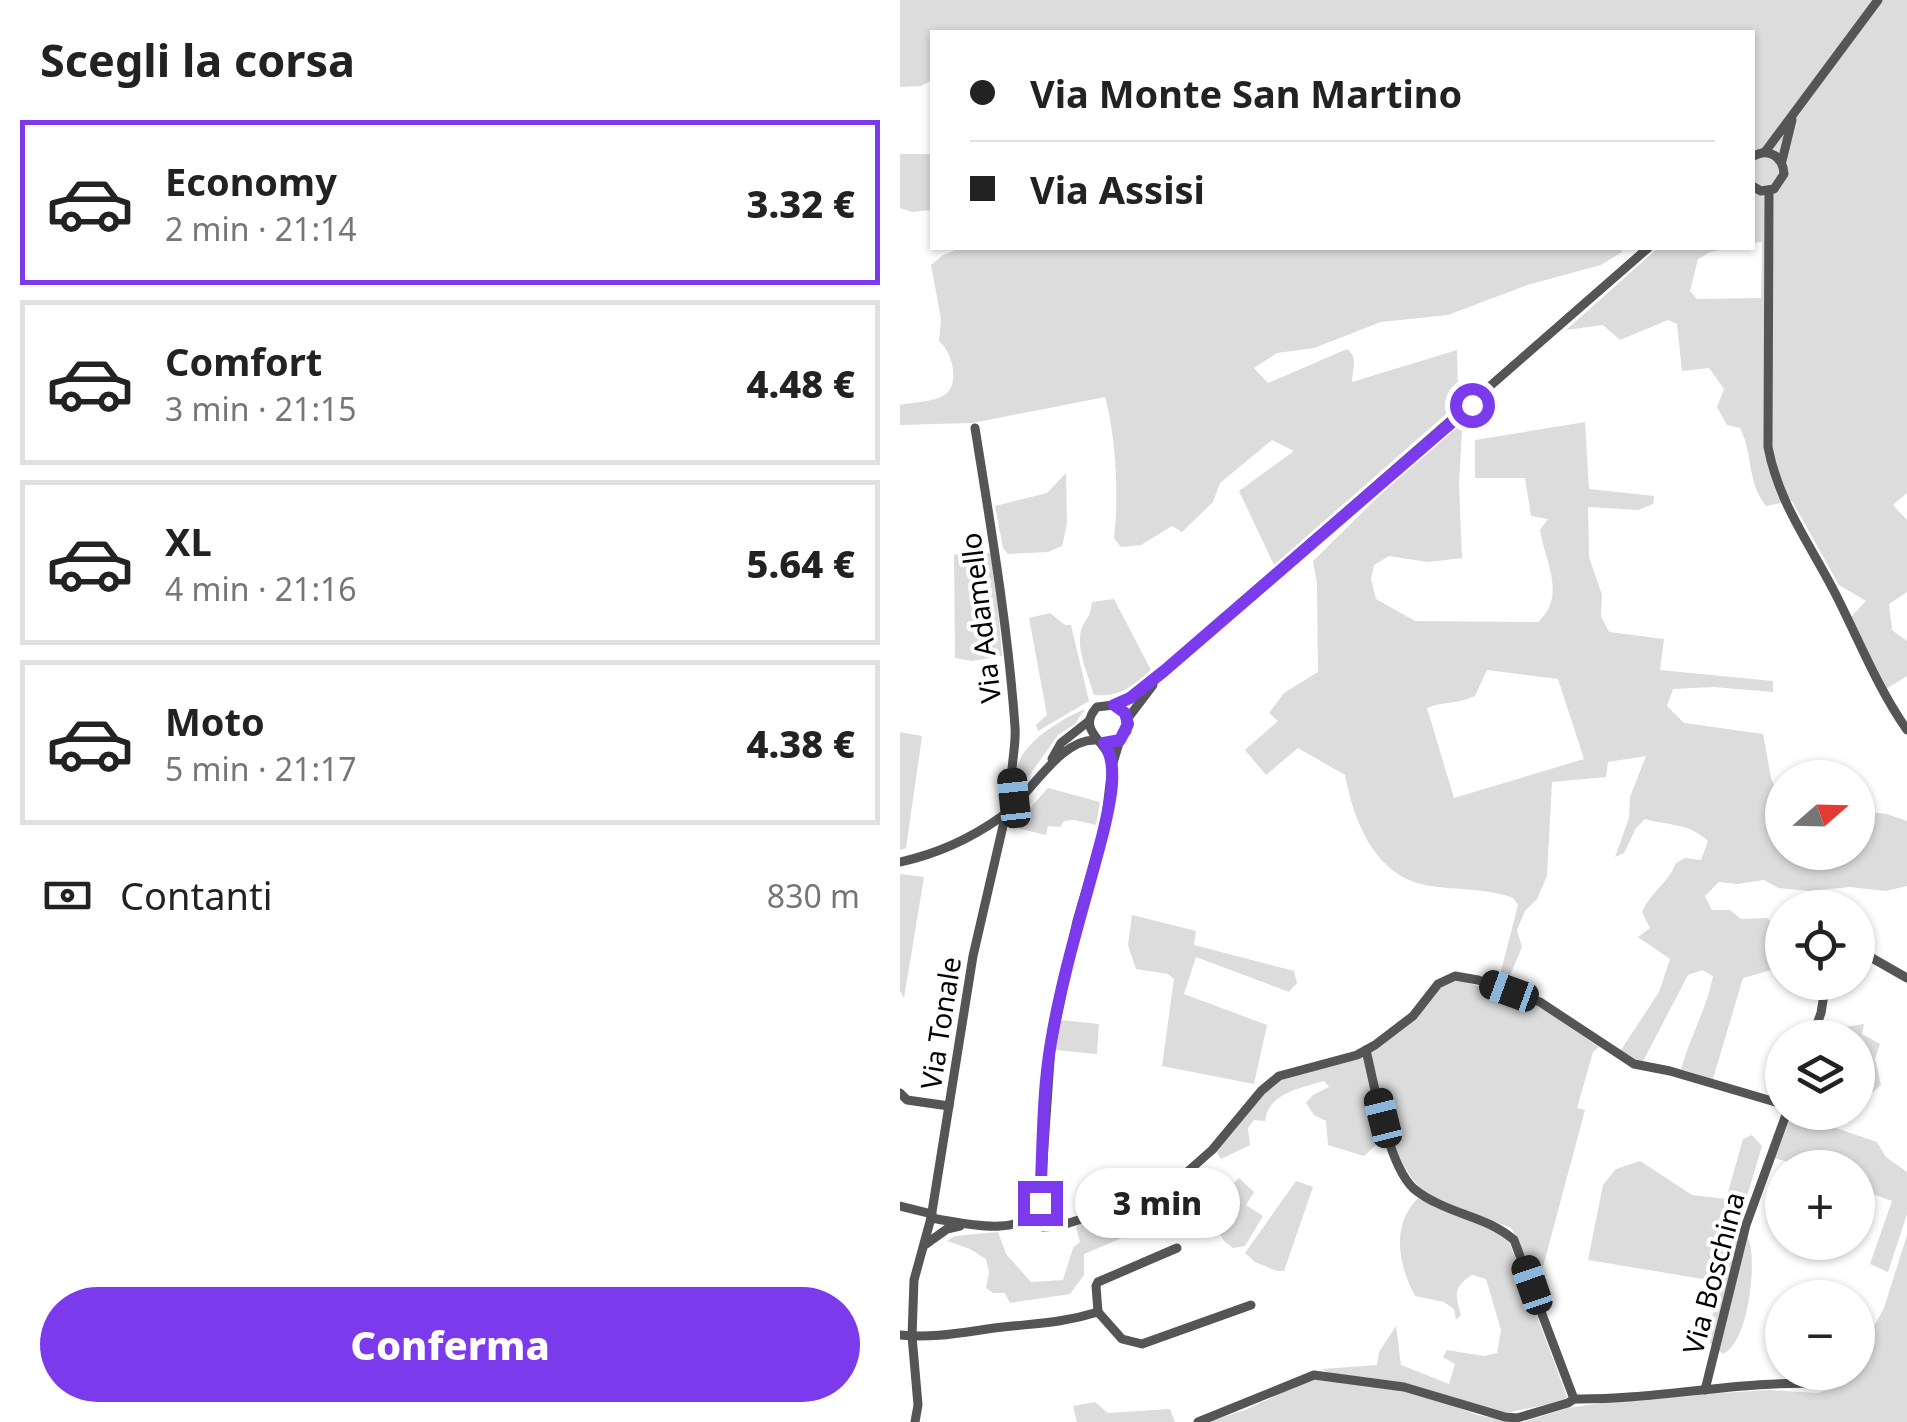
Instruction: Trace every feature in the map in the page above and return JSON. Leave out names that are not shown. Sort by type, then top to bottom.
[{"type":"street","points":[[1755,156],[1765,152],[1792,118],[1878,0]]},
{"type":"street","points":[[1768,191],[1783,180],[1782,161],[1792,118]]},
{"type":"street","points":[[1765,152],[1782,161]]},
{"type":"street","points":[[1755,187],[1768,191]]},
{"type":"street","points":[[1768,191],[1768,447],[1774,477],[1878,685],[1907,730]]},
{"type":"street","points":[[1040,778],[1061,743],[1089,721],[1098,707],[1130,698],[1164,671],[1646,250]]},
{"type":"street","name":"Via Adamello","points":[[975,428],[996,546],[1013,697],[1016,745],[1011,776],[1017,804]]},
{"type":"street","points":[[1028,1221],[1040,1203],[1050,1046],[1077,921],[1104,826],[1112,766],[1127,731],[1128,718],[1164,671]]},
{"type":"street","points":[[1114,705],[1128,718]]},
{"type":"street","points":[[1089,721],[1090,732],[1110,752],[1112,766]]},
{"type":"street","points":[[900,862],[938,852],[989,826],[1017,804],[1070,745],[1084,739],[1120,740]]},
{"type":"street","name":"Via Tonale","points":[[915,1422],[918,1406],[906,1336],[914,1280],[932,1216],[972,956],[1006,813]]},
{"type":"street","points":[[989,826],[1001,842]]},
{"type":"street","points":[[1875,960],[1907,978]]},
{"type":"street","points":[[900,1206],[973,1224],[1013,1225],[1028,1221],[1044,1227],[1134,1204],[1168,1190],[1212,1150],[1261,1090],[1279,1076],[1366,1050],[1413,1016],[1445,979],[1467,976],[1540,1002],[1634,1064],[1765,1099]]},
{"type":"street","points":[[1366,1050],[1401,1172],[1414,1190],[1441,1205],[1499,1226],[1514,1240],[1574,1399]]},
{"type":"street","points":[[900,1093],[907,1100],[949,1106]]},
{"type":"street","name":"Via Boschina","points":[[1705,1390],[1746,1226],[1781,1130]]},
{"type":"street","points":[[925,1245],[946,1229],[973,1224]]},
{"type":"street","points":[[1177,1248],[1098,1282],[1098,1312],[1122,1339],[1142,1344],[1251,1305]]},
{"type":"street","points":[[906,1336],[1061,1323],[1098,1312]]},
{"type":"street","name":"Via Boschina","points":[[1198,1422],[1314,1376],[1404,1387],[1489,1414],[1516,1418],[1574,1399],[1765,1384]]},
{"type":"shaded area","points":[[900,0],[1907,0],[1907,493],[1893,505],[1907,520],[1907,592],[1889,604],[1892,630],[1907,641],[1907,676],[1886,689],[1851,617],[1866,601],[1839,585],[1792,501],[1766,506],[1760,497],[1740,428],[1727,425],[1717,407],[1724,389],[1709,368],[1682,371],[1677,324],[1668,320],[1620,340],[1603,325],[1566,330],[1656,250],[1720,250],[1698,259],[1690,291],[1697,299],[1761,298],[1762,242],[1755,243],[1755,30],[930,30],[930,81],[921,86],[900,87]]},
{"type":"shaded area","points":[[900,154],[930,154],[930,210],[912,212],[900,208]]},
{"type":"shaded area","points":[[956,250],[1622,252],[1601,265],[1527,285],[1448,315],[1381,322],[1314,348],[1277,353],[1254,368],[1268,383],[1347,349],[1354,360],[1352,382],[1457,350],[1461,401],[1274,565],[1239,491],[1294,451],[1272,440],[1220,483],[1213,502],[1182,532],[1172,526],[1141,545],[1121,547],[1114,538],[1116,467],[1105,397],[972,423],[900,425],[900,405],[938,398],[947,393],[953,380],[947,351],[939,341],[941,319],[931,265]]},
{"type":"shaded area","points":[[1585,422],[1589,489],[1654,496],[1653,504],[1638,510],[1588,507],[1589,557],[1602,595],[1601,616],[1609,632],[1664,639],[1660,670],[1773,681],[1773,692],[1714,687],[1673,689],[1667,706],[1684,723],[1763,734],[1768,760],[1765,870],[1875,870],[1875,813],[1907,821],[1907,886],[1886,891],[1850,887],[1799,890],[1778,888],[1764,880],[1719,882],[1705,896],[1712,910],[1730,910],[1741,919],[1765,918],[1765,972],[1743,978],[1713,1079],[1681,1069],[1713,976],[1702,970],[1688,975],[1642,1063],[1619,1053],[1659,992],[1670,959],[1638,937],[1650,928],[1642,912],[1676,863],[1685,858],[1701,860],[1708,841],[1686,828],[1645,819],[1624,853],[1615,857],[1629,818],[1630,797],[1646,756],[1608,762],[1606,777],[1552,782],[1547,876],[1517,930],[1522,947],[1506,985],[1493,982],[1500,975],[1518,905],[1513,898],[1404,878],[1378,856],[1368,841],[1353,808],[1345,775],[1298,748],[1266,775],[1245,750],[1278,721],[1269,713],[1284,693],[1318,672],[1313,561],[1381,494],[1459,426],[1462,558],[1428,562],[1389,556],[1374,565],[1371,579],[1376,599],[1415,621],[1538,622],[1547,612],[1552,578],[1540,530],[1548,519],[1531,516],[1525,478],[1475,478],[1475,440]],"holes":[[[1487,670],[1558,679],[1584,759],[1454,798],[1427,708],[1475,696]]]},
{"type":"shaded area","points":[[1066,473],[1067,524],[1062,546],[1048,552],[1008,554],[1003,548],[995,506],[1047,493]]},
{"type":"shaded area","points":[[990,553],[994,559],[1002,656],[972,661],[955,658],[954,555]]},
{"type":"shaded area","points":[[1114,599],[1151,670],[1125,690],[1094,695],[1082,655],[1081,631],[1092,602]]},
{"type":"shaded area","points":[[1050,613],[1071,625],[1089,701],[1038,731],[1036,725],[1047,715],[1029,618]]},
{"type":"shaded area","points":[[1085,709],[1075,724],[1058,735],[1019,790],[1018,763],[1025,751],[1047,730]]},
{"type":"shaded area","points":[[900,732],[922,736],[906,848],[900,850]]},
{"type":"shaded area","points":[[1048,788],[1100,802],[1096,825],[1064,821],[1060,827],[1048,826],[1046,835],[1013,827]]},
{"type":"shaded area","points":[[900,874],[924,877],[904,998],[900,991]]},
{"type":"shaded area","points":[[1132,915],[1196,931],[1194,945],[1294,971],[1297,983],[1289,992],[1196,957],[1184,994],[1267,1025],[1254,1084],[1162,1066],[1174,979],[1168,974],[1136,969],[1128,945]]},
{"type":"shaded area","points":[[1457,979],[1540,1007],[1599,1047],[1593,1052],[1577,1108],[1585,1110],[1537,1289],[1528,1260],[1511,1228],[1441,1202],[1418,1186],[1397,1152],[1377,1089],[1368,1051],[1412,1020],[1438,988]]},
{"type":"shaded area","points":[[1060,1020],[1099,1024],[1097,1054],[1055,1050]]},
{"type":"shaded area","points":[[1363,1054],[1385,1137],[1364,1156],[1328,1145],[1326,1121],[1314,1115],[1306,1103],[1329,1087],[1324,1081],[1279,1098],[1265,1121],[1254,1120],[1248,1128],[1250,1145],[1221,1159],[1216,1151],[1255,1102],[1280,1080]]},
{"type":"shaded area","points":[[1875,1059],[1881,1085],[1875,1090]]},
{"type":"shaded area","points":[[1786,1130],[1842,1130],[1877,1142],[1886,1157],[1907,1172],[1907,1214],[1888,1272],[1870,1264],[1875,1260],[1892,1201],[1875,1195],[1875,1150],[1778,1150]]},
{"type":"shaded area","points":[[1752,1135],[1762,1146],[1739,1223],[1750,1244],[1751,1287],[1739,1335],[1723,1354],[1710,1343],[1709,1329],[1721,1282],[1588,1260],[1603,1185],[1616,1169],[1640,1161],[1692,1195],[1726,1199],[1743,1139]]},
{"type":"shaded area","points":[[1239,1178],[1254,1192],[1246,1205],[1263,1216],[1245,1246],[1233,1248],[1224,1241],[1206,1211]]},
{"type":"shaded area","points":[[1296,1181],[1313,1187],[1284,1271],[1277,1271],[1245,1253]]},
{"type":"shaded area","points":[[1181,1182],[1195,1207],[1084,1254],[1084,1275],[1070,1294],[1010,1303],[1005,1293],[993,1293],[986,1288],[986,1259],[947,1241],[955,1236],[998,1232],[1006,1254],[1031,1282],[1063,1280],[1073,1248],[1080,1242],[1076,1227]]},
{"type":"shaded area","points":[[1418,1198],[1490,1228],[1510,1244],[1567,1397],[1564,1401],[1505,1413],[1406,1383],[1322,1369],[1377,1365],[1379,1352],[1396,1326],[1401,1365],[1449,1384],[1455,1364],[1443,1357],[1447,1350],[1484,1356],[1497,1353],[1501,1330],[1486,1279],[1472,1275],[1461,1283],[1457,1296],[1461,1315],[1456,1320],[1454,1309],[1444,1302],[1415,1296],[1400,1246],[1403,1221]]},
{"type":"shaded area","points":[[1907,1235],[1907,1422],[1523,1422],[1568,1408],[1634,1398],[1770,1390],[1875,1390],[1875,1324],[1884,1308]]},
{"type":"shaded area","points":[[1314,1378],[1413,1391],[1478,1415],[1511,1422],[1208,1422],[1245,1410]]},
{"type":"shaded area","points":[[1095,1402],[1108,1413],[1170,1409],[1175,1422],[1077,1422],[1073,1406]]},
{"type":"route","points":[[1040,1203],[1050,1046],[1108,803],[1112,766],[1104,743],[1120,740],[1127,731],[1128,718],[1114,705],[1130,698],[1164,671],[1472,405]]}]
